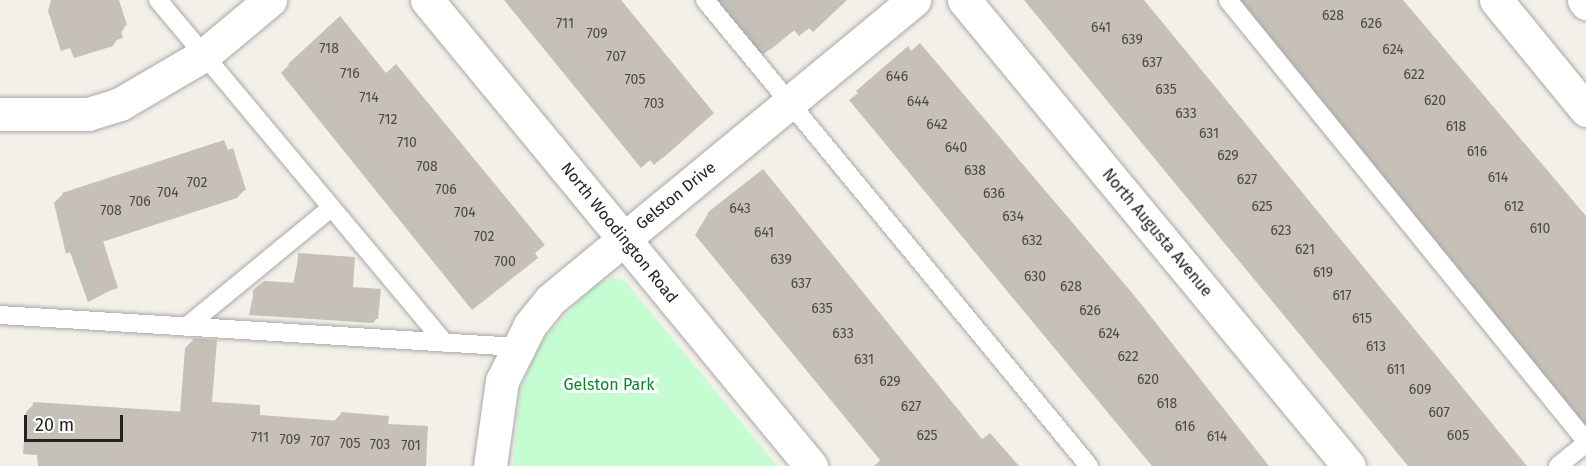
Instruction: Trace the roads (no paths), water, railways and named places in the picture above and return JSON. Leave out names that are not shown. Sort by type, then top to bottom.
[{"type":"street","points":[[0,114],[88,114],[120,104],[204,55],[270,0]]},
{"type":"street","name":"North Woodington Road","points":[[427,0],[811,466]]},
{"type":"street","name":"Gelston Drive","points":[[490,466],[492,422],[517,348],[575,275],[914,0]]},
{"type":"street","name":"North Augusta Avenue","points":[[964,0],[1349,466]]},
{"type":"street","points":[[1496,0],[1586,110]]},
{"type":"lane","points":[[158,0],[445,343]]},
{"type":"lane","points":[[705,0],[1089,466]]},
{"type":"lane","points":[[1228,0],[1586,442],[1558,466]]},
{"type":"lane","points":[[186,327],[331,208]]},
{"type":"lane","points":[[0,315],[517,348]]},
{"type":"park label","name":"Gelston Park","points":[[609,385]]}]
